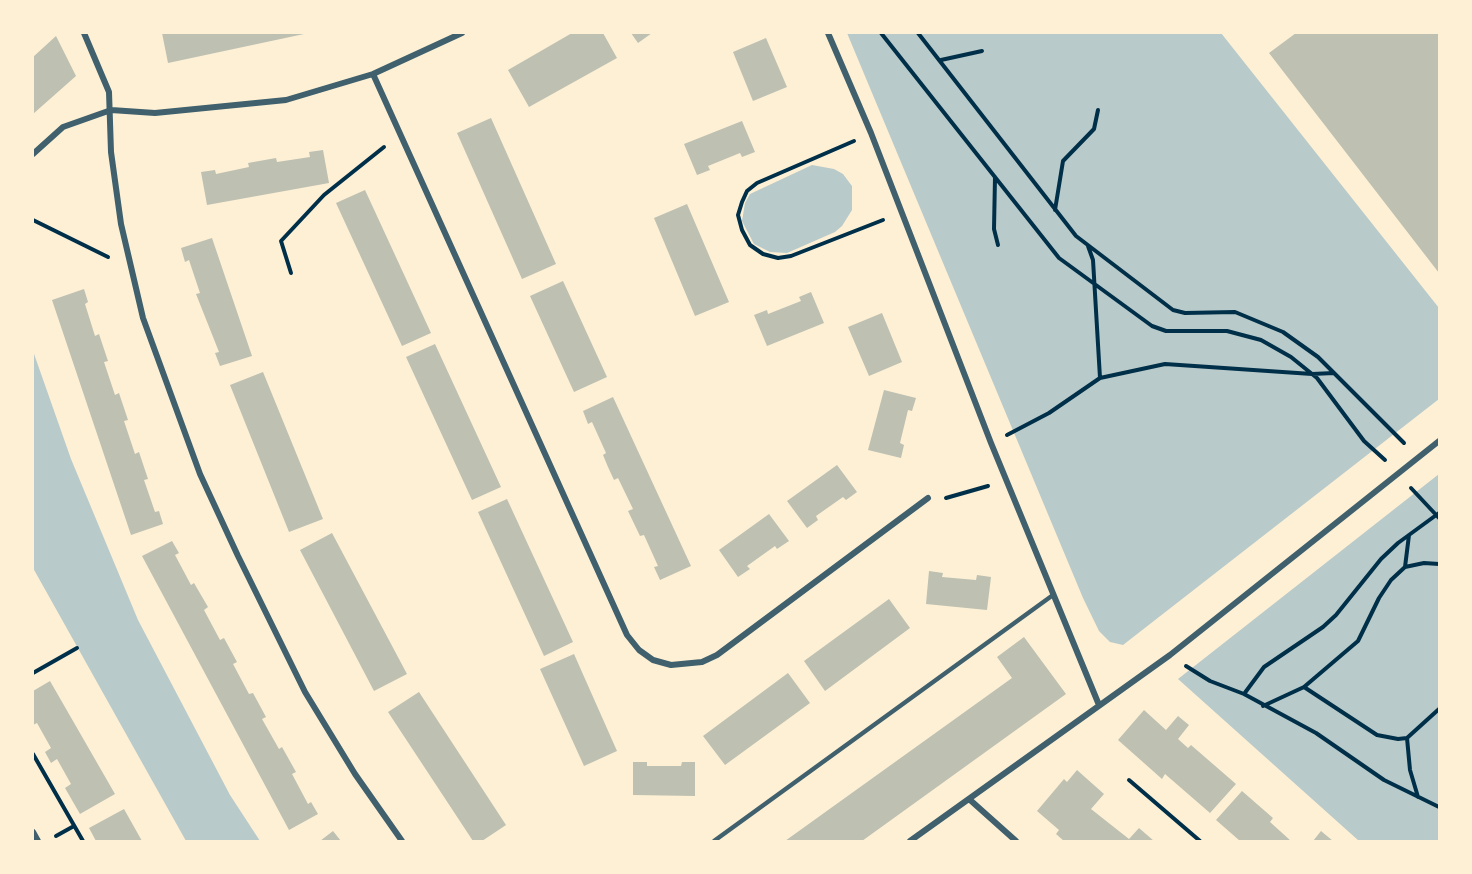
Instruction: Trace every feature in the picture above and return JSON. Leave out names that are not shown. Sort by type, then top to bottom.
[{"type":"street","points":[[84,33],[104,74],[111,110],[111,152],[121,224],[143,318],[200,474],[305,692],[355,774],[402,841]]},
{"type":"street","points":[[33,154],[63,127],[111,110],[155,114],[286,100],[373,74],[462,33]]},
{"type":"street","points":[[828,33],[871,133],[991,442],[1099,705]]},
{"type":"street","points":[[373,74],[627,635],[639,651],[653,660],[670,665],[702,663],[717,655],[928,498]]},
{"type":"street","points":[[910,841],[1170,655],[1439,441]]},
{"type":"street","points":[[969,799],[1016,841]]},
{"type":"street","points":[[33,832],[38,841]]},
{"type":"lane","points":[[714,841],[1053,595]]},
{"type":"path","points":[[881,33],[1051,251],[1152,326],[1166,331],[1227,331],[1261,340],[1291,357],[1312,374],[1364,441],[1399,472],[1438,516],[1410,534],[1381,559],[1336,615],[1323,627],[1264,667],[1244,694]]},
{"type":"path","points":[[918,33],[1068,228],[1173,310],[1185,313],[1235,312],[1283,332],[1318,357],[1418,458]]},
{"type":"path","points":[[941,60],[982,51]]},
{"type":"path","points":[[1055,211],[1064,161],[1094,129],[1098,110]]},
{"type":"path","points":[[871,133],[757,183],[747,191],[742,202],[738,215],[742,230],[750,244],[763,254],[778,258],[791,256],[902,212]]},
{"type":"path","points":[[291,273],[281,241],[324,195],[400,134]]},
{"type":"path","points":[[995,177],[994,229],[998,245]]},
{"type":"path","points":[[33,220],[131,268]]},
{"type":"path","points":[[1088,245],[1093,260],[1100,378]]},
{"type":"path","points":[[991,442],[1049,413],[1100,378],[1165,364],[1312,374],[1335,373]]},
{"type":"path","points":[[928,498],[943,499],[1007,481]]},
{"type":"path","points":[[1405,567],[1410,534]]},
{"type":"path","points":[[1262,706],[1304,687],[1358,642],[1379,598],[1391,580],[1405,567],[1439,564]]},
{"type":"path","points":[[33,674],[77,648]]},
{"type":"path","points":[[1170,655],[1210,681],[1244,694],[1262,706],[1316,733],[1384,780],[1439,807]]},
{"type":"path","points":[[1304,687],[1377,735],[1398,739],[1407,738],[1439,709]]},
{"type":"path","points":[[1407,738],[1410,770],[1419,798]]},
{"type":"path","points":[[33,754],[34,760],[82,841]]},
{"type":"path","points":[[1129,780],[1200,841]]},
{"type":"path","points":[[48,841],[74,826]]},
{"type":"shaded area","points":[[847,33],[1221,33],[1439,308],[1439,399],[1123,645],[1110,642],[1099,631],[1083,598]]},
{"type":"shaded area","points":[[812,165],[834,169],[843,174],[852,186],[852,210],[842,226],[835,232],[787,253],[770,252],[754,244],[742,221],[745,203],[750,194]]},
{"type":"shaded area","points":[[33,351],[71,459],[138,620],[230,795],[260,841],[186,841],[33,568]]},
{"type":"shaded area","points":[[1439,474],[1439,841],[1359,841],[1178,679]]},
{"type":"building","points":[[162,33],[304,33],[304,34],[168,63]]},
{"type":"building","points":[[572,33],[603,33],[617,58],[529,107],[508,70]]},
{"type":"building","points":[[631,33],[652,33],[638,43]]},
{"type":"building","points":[[1296,33],[1439,33],[1439,273],[1269,53]]},
{"type":"building","points":[[56,36],[76,76],[33,114],[33,57]]},
{"type":"building","points":[[766,38],[787,87],[753,101],[733,52]]},
{"type":"building","points":[[491,118],[556,264],[522,279],[457,133]]},
{"type":"building","points":[[742,121],[755,152],[742,157],[740,153],[708,166],[710,170],[697,175],[684,144]]},
{"type":"building","points":[[323,150],[329,183],[207,205],[201,172],[215,170],[216,174],[249,167],[248,163],[276,158],[277,162],[310,157],[309,152]]},
{"type":"building","points":[[365,190],[431,333],[402,346],[336,203]]},
{"type":"building","points":[[687,204],[729,302],[695,316],[654,218]]},
{"type":"building","points":[[212,238],[252,356],[220,366],[215,353],[219,352],[196,294],[200,293],[189,260],[185,262],[181,248]]},
{"type":"building","points":[[563,281],[607,377],[574,392],[530,296]]},
{"type":"building","points":[[84,289],[88,302],[85,304],[95,336],[99,334],[108,361],[104,362],[115,395],[119,393],[128,420],[124,421],[135,454],[139,452],[148,479],[144,480],[155,512],[159,511],[163,524],[131,535],[52,300]]},
{"type":"building","points":[[811,292],[824,323],[767,346],[754,315],[767,310],[768,314],[801,301],[799,297]]},
{"type":"building","points":[[882,313],[902,362],[869,376],[848,327]]},
{"type":"building","points":[[435,344],[501,487],[472,500],[406,357]]},
{"type":"building","points":[[263,372],[323,519],[289,532],[230,385]]},
{"type":"building","points":[[884,390],[916,398],[912,411],[908,410],[900,443],[904,445],[901,458],[868,450]]},
{"type":"building","points":[[613,397],[691,566],[660,580],[654,567],[658,566],[644,535],[640,536],[628,511],[633,509],[618,478],[614,480],[603,455],[606,453],[592,422],[588,424],[583,411]]},
{"type":"building","points":[[837,465],[857,492],[846,500],[843,497],[816,516],[818,520],[807,528],[787,501]]},
{"type":"building","points":[[507,499],[573,642],[544,656],[478,512]]},
{"type":"building","points":[[769,514],[789,541],[777,549],[775,546],[747,566],[750,569],[738,577],[719,550]]},
{"type":"building","points":[[332,533],[407,674],[374,691],[300,550]]},
{"type":"building","points":[[172,541],[179,553],[175,555],[191,585],[194,583],[208,607],[204,610],[220,640],[224,638],[237,662],[233,664],[249,694],[253,693],[266,717],[262,719],[279,749],[282,747],[296,772],[292,774],[308,804],[311,802],[318,814],[289,830],[142,556]]},
{"type":"building","points":[[929,571],[943,573],[942,577],[976,580],[977,575],[991,577],[987,610],[926,604]]},
{"type":"building","points":[[889,599],[910,628],[825,691],[804,661]]},
{"type":"building","points":[[1024,637],[1066,694],[862,841],[785,841],[1012,678],[997,657]]},
{"type":"building","points":[[574,654],[617,751],[584,766],[540,669]]},
{"type":"building","points":[[788,673],[810,703],[725,765],[703,736]]},
{"type":"building","points":[[50,681],[115,794],[80,814],[65,788],[71,784],[57,759],[51,763],[45,752],[51,748],[37,723],[33,725],[33,691]]},
{"type":"building","points":[[419,692],[506,825],[482,841],[473,841],[388,712]]},
{"type":"building","points":[[1144,710],[1166,730],[1178,716],[1189,725],[1178,739],[1188,748],[1191,745],[1236,784],[1210,813],[1165,774],[1162,779],[1118,740]]},
{"type":"building","points":[[633,762],[647,762],[647,766],[681,766],[682,762],[695,762],[695,796],[633,795]]},
{"type":"building","points":[[1077,770],[1104,794],[1091,809],[1129,839],[1139,828],[1154,841],[1064,841],[1056,834],[1059,830],[1037,811],[1064,779],[1067,782]]},
{"type":"building","points":[[1242,791],[1273,818],[1270,822],[1291,841],[1240,841],[1216,820]]},
{"type":"building","points":[[124,809],[142,841],[96,841],[89,828]]},
{"type":"building","points":[[333,831],[341,841],[320,841]]},
{"type":"building","points":[[1321,831],[1333,841],[1313,841]]}]
